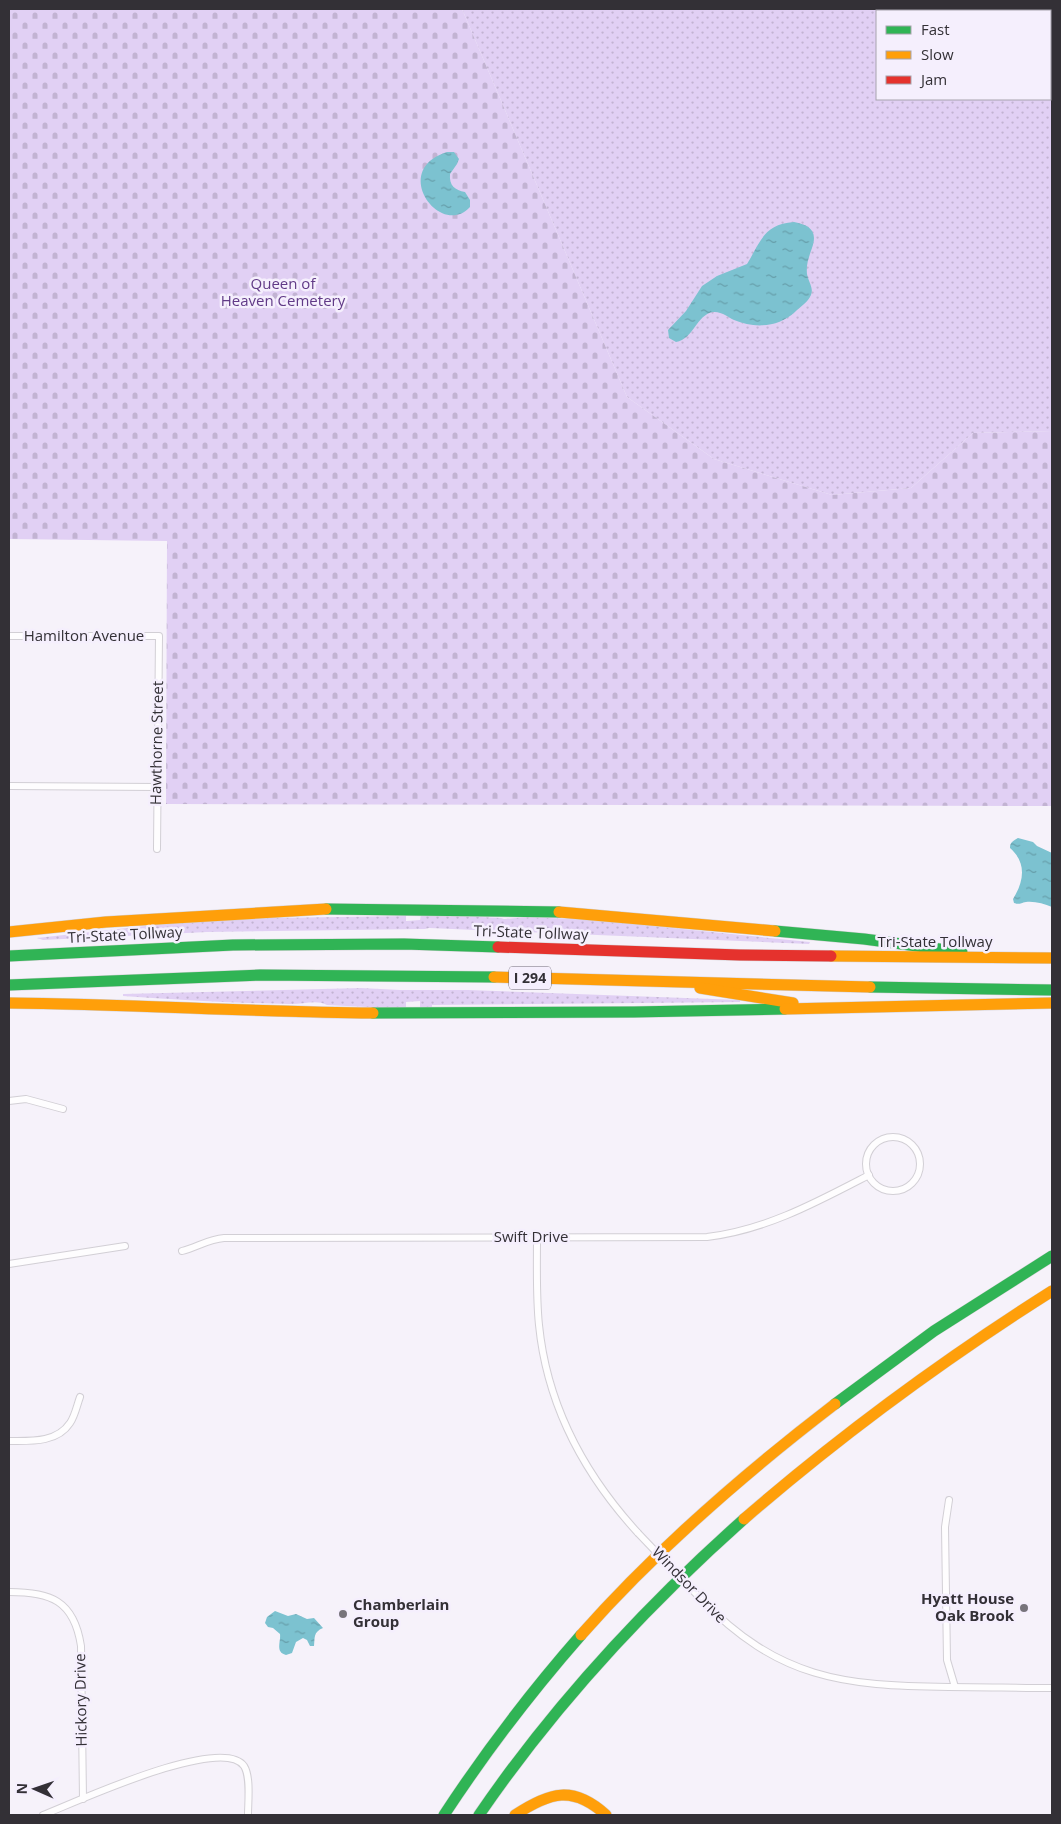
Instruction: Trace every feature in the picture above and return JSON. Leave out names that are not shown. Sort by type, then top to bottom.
[{"type":"highway","points":[[9,932],[106,922],[327,909],[560,912],[864,939],[1023,958]]},
{"type":"highway","name":"Tri-State Tollway","points":[[9,956],[233,945],[404,944],[740,955],[1052,958]]},
{"type":"highway","name":"I 294","points":[[9,985],[257,975],[462,976],[677,983],[1052,990]]},
{"type":"highway","points":[[677,983],[742,996],[847,1008]]},
{"type":"highway","points":[[9,1003],[102,1004],[278,1012],[412,1013],[634,1012],[1052,1003]]},
{"type":"highway","points":[[444,1815],[494,1740],[546,1674],[604,1610],[687,1529],[798,1433],[850,1392],[952,1319],[1052,1256]]},
{"type":"highway","points":[[479,1815],[536,1734],[576,1685],[632,1624],[719,1541],[798,1472],[861,1421],[957,1352],[1052,1291]]},
{"type":"highway","points":[[515,1815],[531,1803],[547,1796],[563,1794],[588,1801],[606,1815]]},
{"type":"street","name":"Hamilton Avenue","points":[[9,636],[159,636]]},
{"type":"street","name":"Hawthorne Street","points":[[157,850],[156,787],[159,636]]},
{"type":"street","points":[[9,786],[156,787]]},
{"type":"street","points":[[9,1101],[26,1099],[63,1109]]},
{"type":"street","points":[[888,1137],[904,1139],[917,1151],[920,1169],[916,1178],[907,1187],[887,1190],[880,1187],[869,1175],[866,1167],[869,1152],[880,1140],[888,1137]]},
{"type":"street","name":"Swift Drive","points":[[182,1251],[208,1240],[224,1238],[707,1237],[757,1228],[784,1217],[869,1175]]},
{"type":"street","name":"Windsor Drive","points":[[537,1237],[539,1325],[546,1367],[557,1406],[575,1447],[587,1468],[619,1512],[726,1624],[753,1644],[780,1660],[816,1674],[864,1684],[1052,1688]]},
{"type":"street","points":[[9,1264],[125,1246]]},
{"type":"street","points":[[9,1441],[43,1440],[60,1432],[71,1423],[80,1397]]},
{"type":"street","points":[[949,1500],[945,1527],[947,1660],[955,1687]]},
{"type":"street","name":"Hickory Drive","points":[[9,1592],[38,1593],[52,1598],[64,1606],[76,1624],[80,1646],[83,1799]]},
{"type":"street","points":[[43,1815],[168,1767],[194,1760],[226,1757],[236,1760],[244,1767],[248,1786],[248,1815]]},
{"type":"green space","name":"Queen of Heaven Cemetery","points":[[9,9],[462,9],[627,397],[714,459],[832,495],[911,488],[973,433],[1052,431],[1052,806],[166,804],[167,541],[9,539]]},
{"type":"green space","points":[[462,9],[1052,9],[1052,431],[973,433],[911,488],[832,495],[714,459],[627,397]]},
{"type":"green space","points":[[421,914],[504,919],[527,917],[593,920],[810,942],[809,944],[429,928],[207,932],[43,940],[37,938],[210,921],[406,916],[406,921],[420,920]]},
{"type":"green space","points":[[361,988],[740,1000],[740,1002],[432,1005],[432,1007],[420,1007],[420,1001],[406,1002],[406,1009],[327,1005],[318,1002],[294,1004],[248,1003],[123,996],[123,994]]},
{"type":"water","points":[[447,152],[454,152],[459,159],[450,174],[452,184],[456,189],[465,192],[470,200],[470,207],[458,215],[446,214],[435,208],[426,198],[421,186],[422,173],[430,161]]},
{"type":"water","points":[[794,222],[808,227],[814,237],[807,267],[812,292],[810,298],[804,304],[782,321],[766,325],[750,325],[734,320],[722,313],[713,312],[707,314],[682,340],[676,342],[669,338],[668,330],[686,311],[702,286],[717,276],[747,264],[764,235],[776,226]]},
{"type":"water","points":[[1018,838],[1033,842],[1052,853],[1052,907],[1033,902],[1014,903],[1013,899],[1020,886],[1022,872],[1019,860],[1010,848],[1011,843]]},
{"type":"water","points":[[275,1611],[288,1616],[296,1614],[307,1619],[314,1618],[323,1628],[316,1633],[314,1646],[310,1646],[307,1640],[303,1638],[296,1642],[292,1653],[283,1654],[280,1649],[280,1634],[265,1623],[267,1617]]},
{"type":"traffic: fast","points":[[326,909],[559,912]]},
{"type":"traffic: fast","points":[[775,931],[864,939],[962,952]]},
{"type":"traffic: fast","points":[[9,956],[233,945],[404,944],[498,947]]},
{"type":"traffic: fast","points":[[9,985],[260,975],[494,977]]},
{"type":"traffic: fast","points":[[870,987],[1052,990]]},
{"type":"traffic: fast","points":[[373,1013],[634,1012],[785,1009]]},
{"type":"traffic: fast","points":[[835,1404],[934,1331],[1052,1256]]},
{"type":"traffic: fast","points":[[479,1815],[538,1735],[602,1659],[671,1588],[744,1519]]},
{"type":"traffic: fast","points":[[444,1815],[510,1722],[581,1635]]},
{"type":"traffic: slow","points":[[9,932],[106,922],[326,909]]},
{"type":"traffic: slow","points":[[559,912],[775,931]]},
{"type":"traffic: slow","points":[[831,956],[1052,958]]},
{"type":"traffic: slow","points":[[494,977],[870,987]]},
{"type":"traffic: slow","points":[[700,988],[793,1003]]},
{"type":"traffic: slow","points":[[9,1003],[373,1013]]},
{"type":"traffic: slow","points":[[785,1009],[1052,1003]]},
{"type":"traffic: slow","points":[[744,1519],[855,1428],[894,1399],[932,1371],[1052,1291]]},
{"type":"traffic: slow","points":[[581,1635],[640,1573],[702,1514],[768,1457],[835,1404]]},
{"type":"traffic: slow","points":[[515,1815],[539,1801],[561,1795],[583,1799],[606,1815]]},
{"type":"traffic: jam","points":[[498,947],[831,956]]},
{"type":"place","name":"Hyatt House Oak Brook","points":[[1024,1608]]},
{"type":"place","name":"Chamberlain Group","points":[[343,1614]]}]
